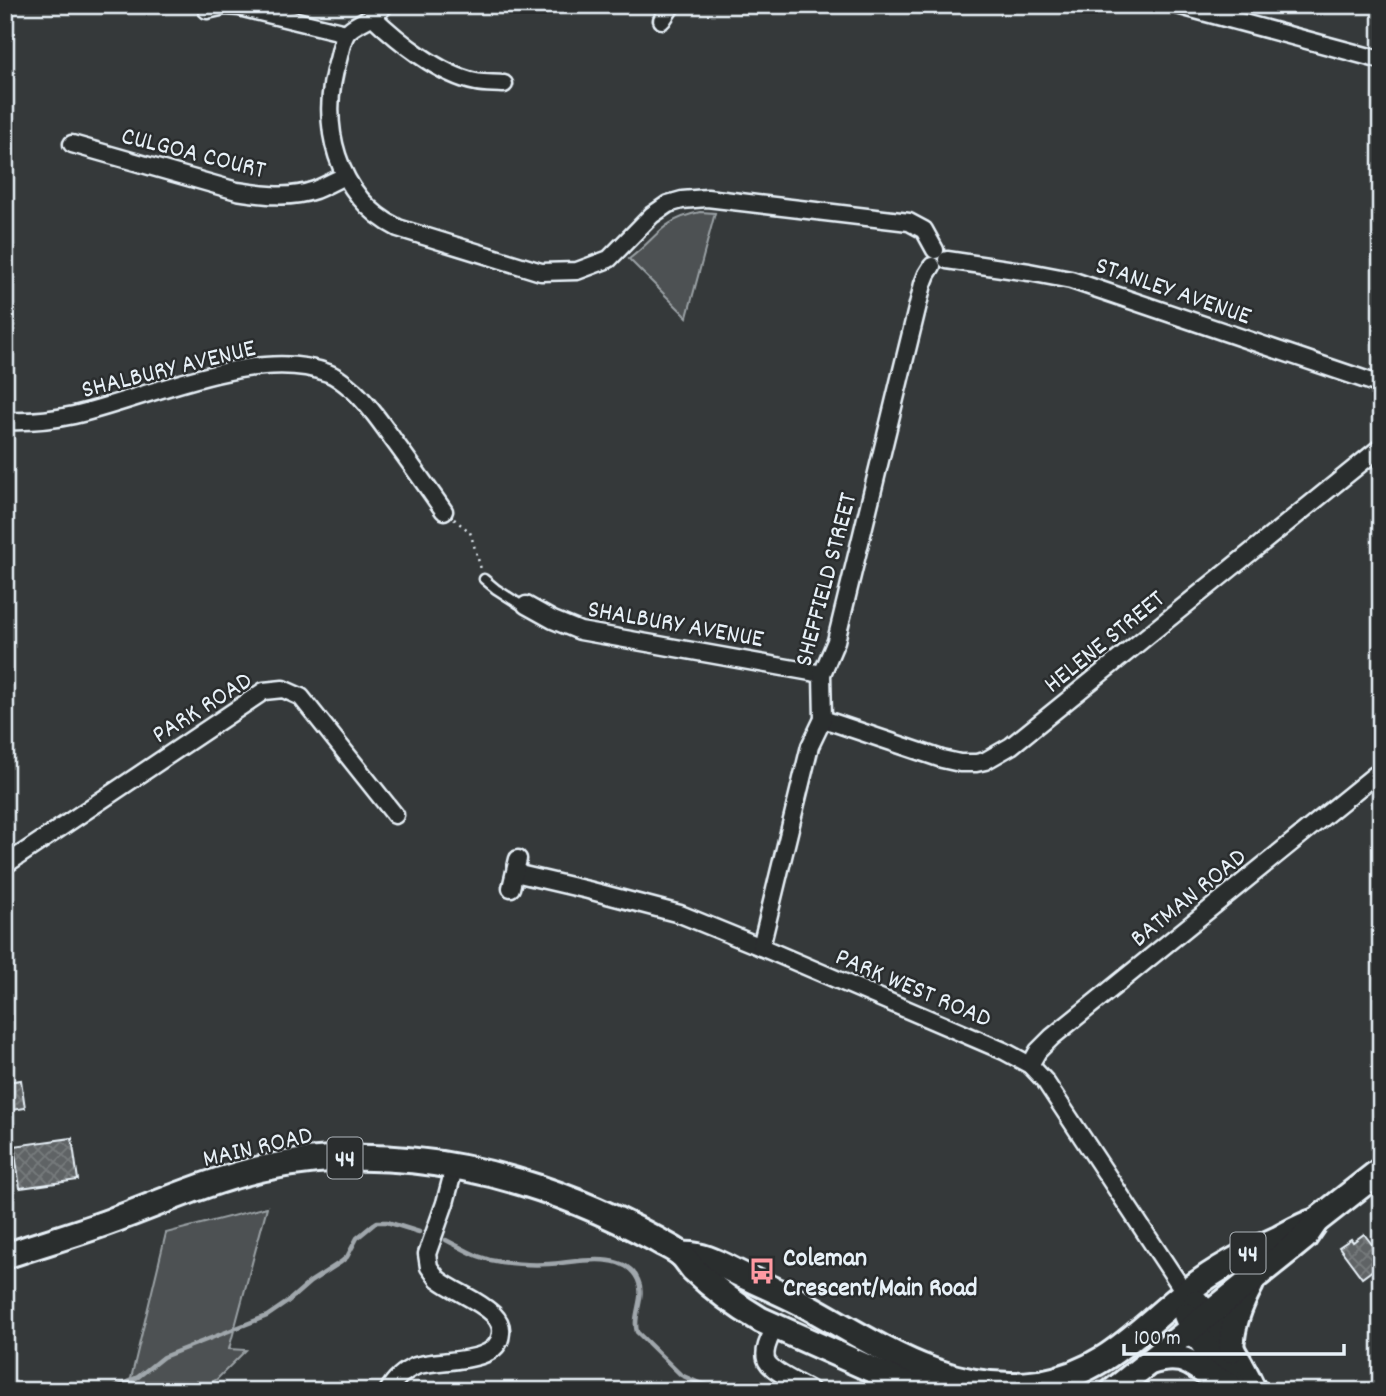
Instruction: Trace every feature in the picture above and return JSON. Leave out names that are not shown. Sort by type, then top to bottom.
[{"type":"main road","name":"MAIN ROAD","points":[[5,1256],[107,1223],[205,1186],[281,1165],[359,1157],[410,1159],[455,1165],[505,1177],[559,1195],[636,1229],[682,1255],[694,1269],[750,1313],[920,1391]]},
{"type":"main road","name":"MAIN ROAD","points":[[1113,1391],[1300,1242],[1316,1221],[1381,1170]]},
{"type":"main road","name":"MAIN ROAD","points":[[682,1255],[692,1254],[708,1259],[788,1296],[923,1369],[974,1384],[1005,1386],[1058,1379],[1095,1364],[1127,1344],[1185,1293],[1224,1265],[1316,1221]]},
{"type":"main road","points":[[1242,1389],[1231,1350],[1232,1330],[1238,1309],[1254,1278]]},
{"type":"main road","points":[[1185,1293],[1197,1303],[1199,1321],[1242,1389]]},
{"type":"main road","points":[[775,1326],[788,1296]]},
{"type":"main road","points":[[1199,1321],[1231,1350]]},
{"type":"main road","points":[[1149,1362],[1169,1357],[1184,1359],[1217,1379],[1242,1389]]},
{"type":"street","points":[[385,5],[346,33],[330,91],[330,108],[336,153],[345,176],[369,208],[382,220],[398,228],[541,272],[577,271],[609,259],[652,215],[668,204],[707,198],[909,222],[924,230],[938,259]]},
{"type":"street","points":[[662,20],[672,5]]},
{"type":"street","points":[[1177,5],[1381,60]]},
{"type":"street","points":[[207,10],[225,6],[239,7],[346,33]]},
{"type":"street","points":[[372,16],[407,47],[447,72],[475,82],[504,84]]},
{"type":"street","name":"CULGOA COURT","points":[[72,144],[237,191],[262,195],[314,190],[345,176]]},
{"type":"street","name":"STANLEY AVENUE","points":[[938,259],[1071,280],[1381,385]]},
{"type":"street","name":"SHEFFIELD STREET","points":[[761,947],[810,746],[822,719],[822,674],[836,641],[924,279],[938,259]]},
{"type":"street","name":"SHALBURY AVENUE","points":[[5,421],[35,422],[75,415],[201,378],[245,369],[287,365],[310,368],[331,374],[353,390],[372,410],[444,510]]},
{"type":"street","name":"HELENE STREET","points":[[822,719],[951,761],[976,763],[992,758],[1011,746],[1381,447]]},
{"type":"street","name":"SHALBURY AVENUE","points":[[526,605],[580,631],[822,674]]},
{"type":"street","name":"PARK ROAD","points":[[5,865],[264,691],[283,689],[301,697],[395,815]]},
{"type":"street","name":"BATMAN ROAD","points":[[1030,1065],[1038,1051],[1052,1037],[1381,770]]},
{"type":"street","name":"PARK WEST ROAD","points":[[515,873],[667,910],[761,947],[1004,1051],[1030,1065],[1045,1081],[1185,1293]]},
{"type":"street","points":[[388,1391],[396,1380],[410,1369],[428,1363],[477,1357],[493,1350],[500,1341],[501,1328],[496,1318],[485,1308],[438,1279],[428,1261],[429,1247],[455,1165]]},
{"type":"street","points":[[775,1326],[767,1347],[766,1361],[774,1370],[812,1391]]},
{"type":"lane","name":"SHALBURY AVENUE","points":[[484,579],[496,589],[526,605]]},
{"type":"path","points":[[444,510],[470,532],[484,579]]},
{"type":"shaded area","points":[[715,213],[687,317],[629,259],[668,225],[687,215]]},
{"type":"shaded area","points":[[267,1207],[229,1349],[246,1350],[217,1379],[197,1391],[128,1391],[166,1233]]},
{"type":"shaded area","points":[[1174,1322],[1178,1324],[1097,1391],[1037,1391],[1087,1376],[1124,1360],[1145,1347]]},
{"type":"building","points":[[21,1080],[25,1108],[12,1110],[7,1082]]},
{"type":"building","points":[[72,1138],[78,1180],[20,1188],[14,1146]]},
{"type":"building","points":[[1364,1234],[1381,1256],[1381,1264],[1362,1278],[1339,1247]]},
{"type":"waterway","points":[[108,1391],[138,1377],[163,1357],[267,1316],[347,1257],[357,1238],[377,1222],[387,1222],[419,1232]]},
{"type":"waterway","points":[[446,1240],[493,1261],[543,1264],[598,1260],[622,1264],[631,1270],[640,1286],[637,1332],[681,1375],[729,1391]]},
{"type":"railway","points":[[1371,1391],[1381,1384]]},
{"type":"place","name":"Coleman Crescent/Main Road","points":[[762,1271]]}]
